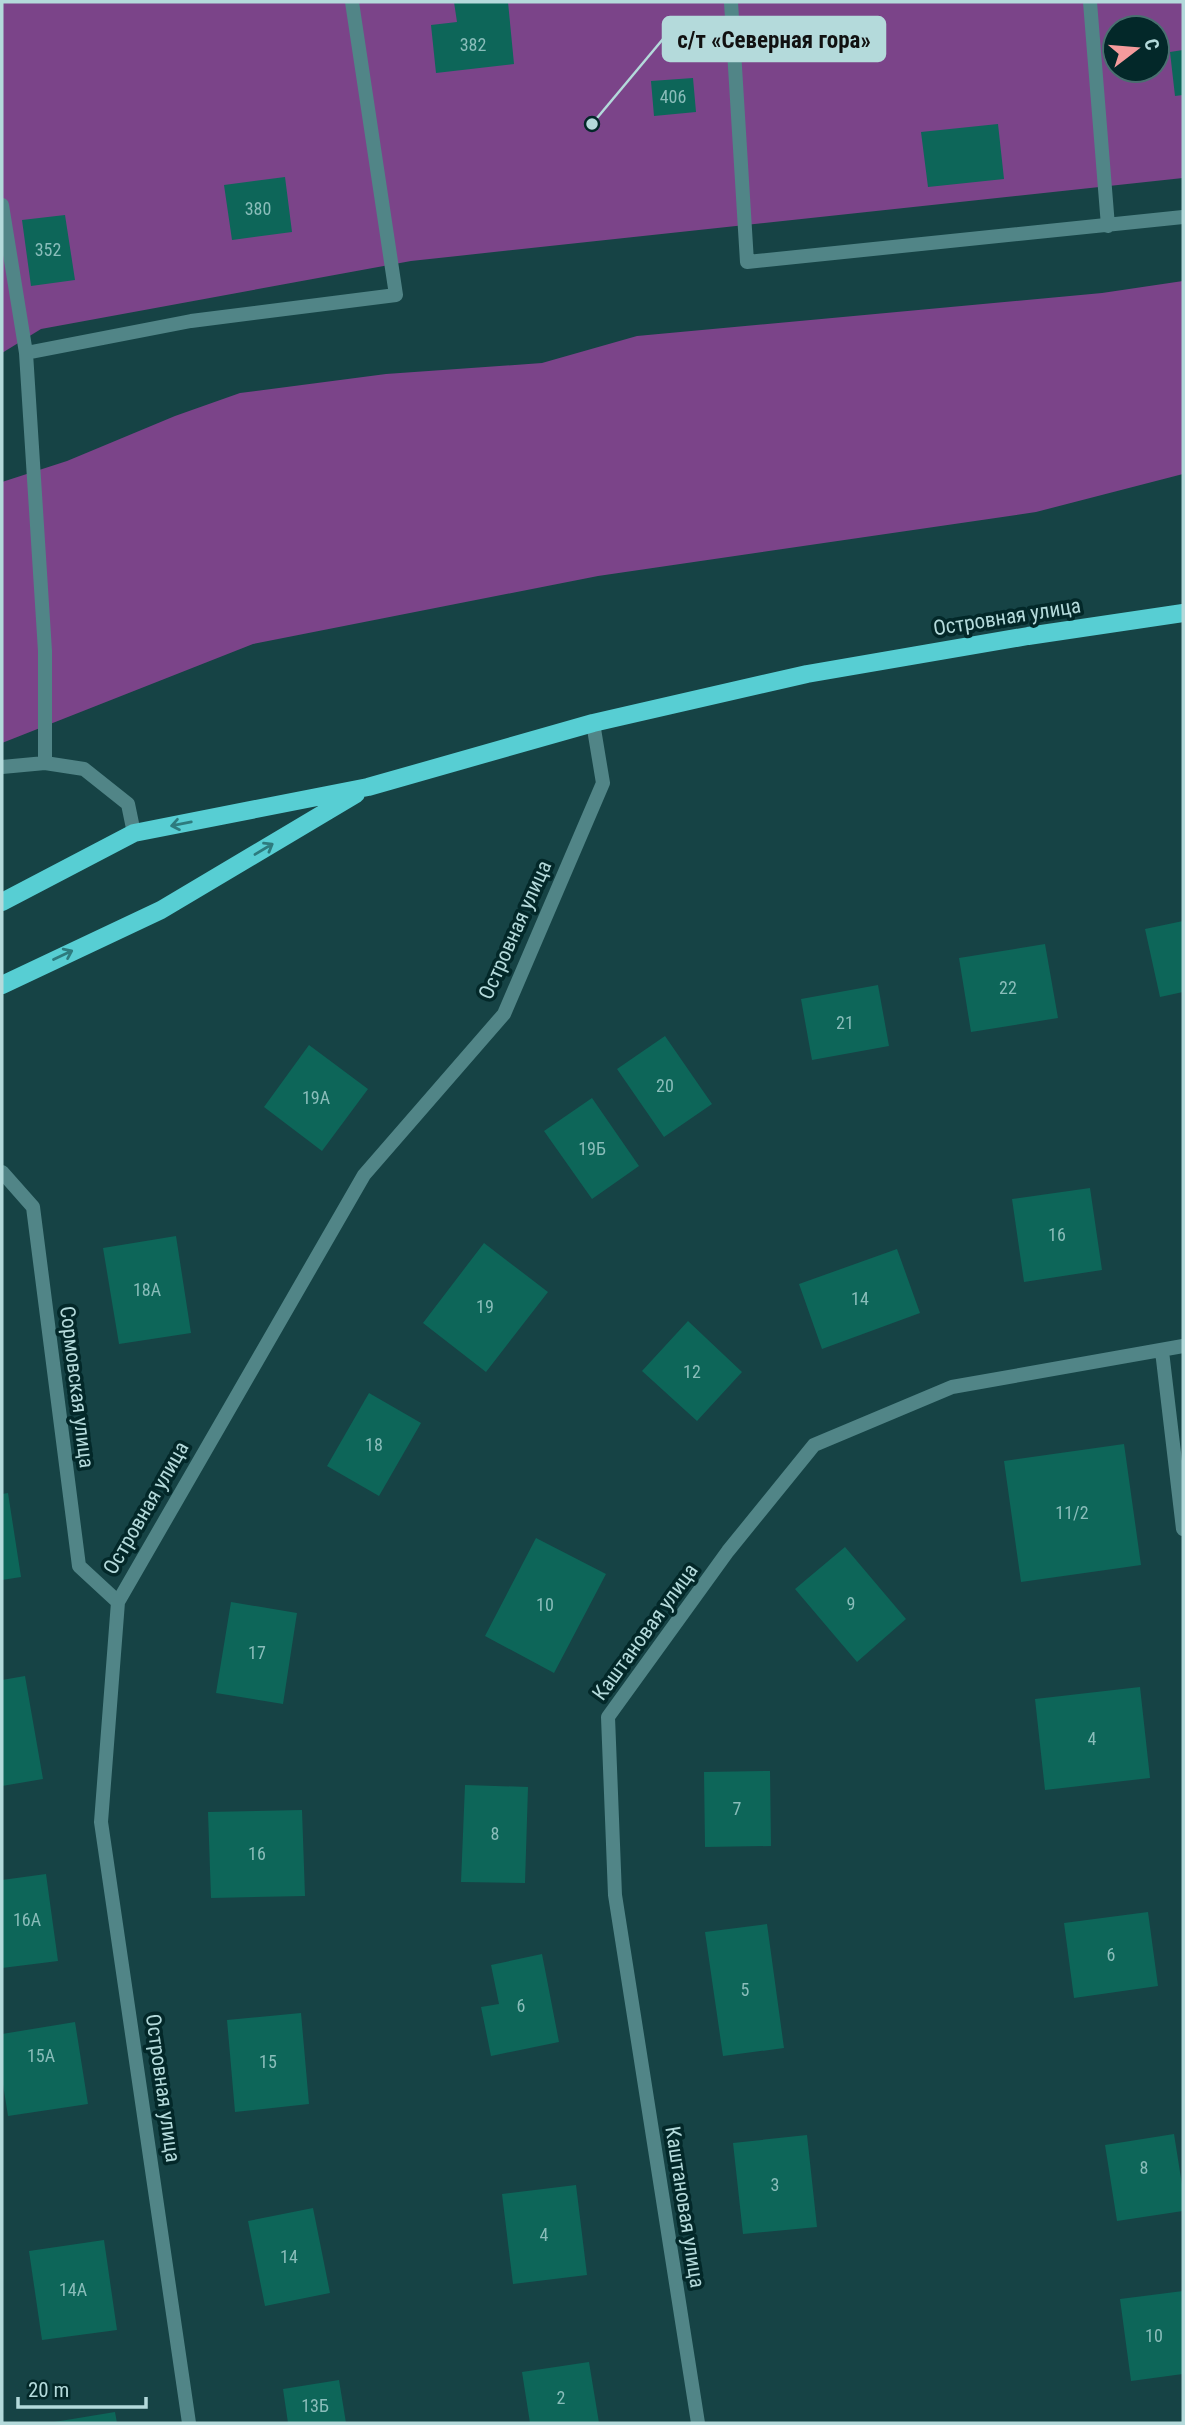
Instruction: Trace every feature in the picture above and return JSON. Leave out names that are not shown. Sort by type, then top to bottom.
[{"type":"main road","name":"Островная улица","points":[[2,902],[134,833],[368,787],[593,723],[807,674],[1028,636],[1183,613]]},
{"type":"main road","name":"Островная улица","points":[[2,985],[162,910],[368,787]]},
{"type":"street","points":[[26,354],[191,321],[396,295],[352,2]]},
{"type":"street","points":[[731,2],[747,262],[1181,220]]},
{"type":"street","points":[[1090,2],[1108,226]]},
{"type":"street","points":[[2,205],[26,354],[45,651],[45,763]]},
{"type":"street","name":"Островная улица","points":[[189,2423],[101,1822],[118,1602],[364,1175],[504,1014],[603,783],[593,723]]},
{"type":"street","points":[[2,767],[45,763],[84,769],[128,804],[134,833]]},
{"type":"street","name":"Сормовская улица","points":[[2,1172],[33,1207],[79,1566],[118,1602]]},
{"type":"street","name":"Каштановая улица","points":[[698,2423],[615,1895],[608,1717],[728,1551],[814,1446],[952,1387],[1183,1346]]},
{"type":"street","points":[[1162,1351],[1183,1529]]},
{"type":"shaded area","points":[[2,2],[1183,2],[1183,178],[411,261],[41,329],[2,353]]},
{"type":"shaded area","points":[[1183,281],[1183,474],[1036,512],[598,576],[253,644],[2,743],[2,482],[67,461],[175,416],[240,393],[386,374],[542,363],[637,336],[1102,293]]},
{"type":"building","points":[[454,2],[508,2],[514,64],[436,73],[431,25],[457,22]]},
{"type":"building","points":[[1183,50],[1183,95],[1175,96],[1171,52]]},
{"type":"building","points":[[693,78],[696,112],[654,116],[651,81]]},
{"type":"building","points":[[998,124],[1004,179],[928,187],[921,132]]},
{"type":"building","points":[[285,177],[292,232],[232,240],[224,185]]},
{"type":"building","points":[[65,215],[75,280],[31,286],[22,220]]},
{"type":"building","points":[[1183,921],[1183,992],[1160,997],[1145,929]]},
{"type":"building","points":[[1045,944],[1058,1018],[971,1032],[959,958]]},
{"type":"building","points":[[878,985],[889,1046],[812,1060],[801,999]]},
{"type":"building","points":[[665,1036],[712,1104],[664,1137],[617,1069]]},
{"type":"building","points":[[309,1045],[368,1089],[322,1151],[264,1107]]},
{"type":"building","points":[[592,1098],[639,1166],[592,1199],[544,1131]]},
{"type":"building","points":[[1090,1188],[1102,1270],[1024,1282],[1012,1199]]},
{"type":"building","points":[[176,1236],[191,1333],[119,1344],[103,1248]]},
{"type":"building","points":[[484,1243],[548,1292],[486,1372],[423,1323]]},
{"type":"building","points":[[897,1249],[920,1313],[822,1349],[799,1284]]},
{"type":"building","points":[[688,1321],[742,1372],[697,1421],[642,1371]]},
{"type":"building","points":[[369,1393],[421,1423],[379,1496],[327,1466]]},
{"type":"building","points":[[1124,1444],[1141,1565],[1021,1582],[1004,1461]]},
{"type":"building","points":[[8,1493],[21,1577],[2,1580],[2,1494]]},
{"type":"building","points":[[536,1538],[606,1574],[554,1673],[485,1636]]},
{"type":"building","points":[[845,1547],[906,1619],[857,1662],[795,1589]]},
{"type":"building","points":[[231,1602],[297,1613],[283,1704],[216,1693]]},
{"type":"building","points":[[25,1676],[43,1779],[2,1786],[2,1680]]},
{"type":"building","points":[[1140,1687],[1150,1778],[1045,1790],[1035,1699]]},
{"type":"building","points":[[770,1771],[771,1846],[705,1847],[704,1772]]},
{"type":"building","points":[[465,1785],[528,1787],[525,1883],[461,1882]]},
{"type":"building","points":[[302,1810],[305,1896],[211,1898],[208,1812]]},
{"type":"building","points":[[46,1874],[58,1961],[2,1968],[2,1880]]},
{"type":"building","points":[[1148,1912],[1158,1986],[1074,1998],[1064,1923]]},
{"type":"building","points":[[767,1924],[784,2048],[723,2056],[705,1932]]},
{"type":"building","points":[[542,1954],[559,2042],[491,2056],[481,2007],[499,2004],[491,1965]]},
{"type":"building","points":[[301,2013],[309,2104],[235,2112],[227,2020]]},
{"type":"building","points":[[75,2022],[88,2104],[8,2116],[2,2078],[2,2034]]},
{"type":"building","points":[[1174,2134],[1183,2191],[1183,2211],[1117,2221],[1105,2145]]},
{"type":"building","points":[[807,2135],[817,2227],[743,2234],[733,2143]]},
{"type":"building","points":[[576,2185],[587,2275],[513,2284],[502,2194]]},
{"type":"building","points":[[313,2208],[330,2293],[265,2306],[248,2221]]},
{"type":"building","points":[[104,2240],[117,2330],[42,2340],[29,2251]]},
{"type":"building","points":[[1183,2291],[1183,2374],[1131,2381],[1120,2299]]},
{"type":"building","points":[[589,2362],[599,2423],[530,2423],[522,2372]]},
{"type":"building","points":[[339,2380],[346,2423],[288,2423],[283,2389]]},
{"type":"building","points":[[115,2412],[117,2423],[54,2423],[54,2422]]},
{"type":"place","name":"с/т «Северная гора»","points":[[592,124]]}]
